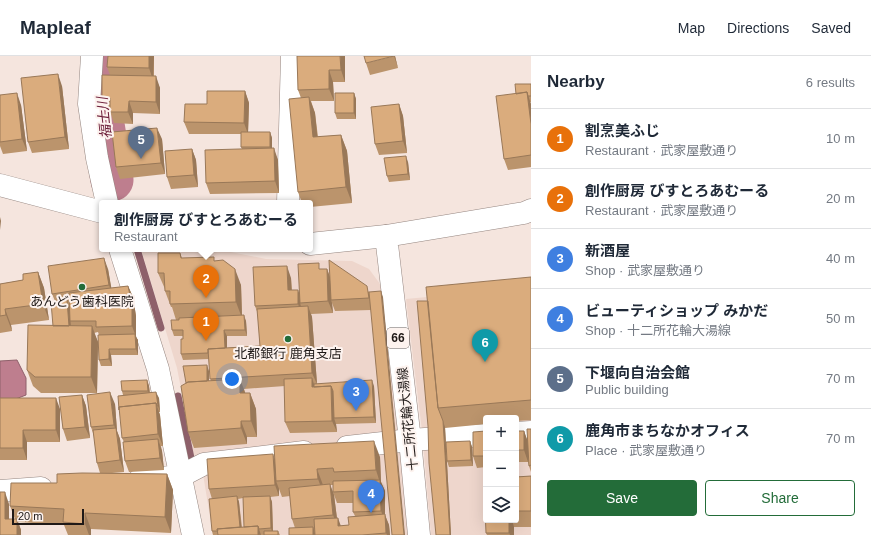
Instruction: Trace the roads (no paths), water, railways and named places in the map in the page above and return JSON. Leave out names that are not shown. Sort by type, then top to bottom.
[{"type":"street","points":[[92,56],[89,104],[106,200]]},
{"type":"street","points":[[288,200],[292,56]]},
{"type":"street","points":[[0,185],[99,211]]},
{"type":"street","points":[[313,244],[386,236],[524,213],[531,210]]},
{"type":"street","name":"十二所花輪大湯線","points":[[386,236],[410,440],[419,535]]},
{"type":"street","points":[[121,252],[158,369],[193,535]]},
{"type":"street","points":[[519,433],[531,432]]},
{"type":"street","points":[[118,481],[181,476],[204,464],[410,440],[483,435]]},
{"type":"street","points":[[0,491],[63,486]]},
{"type":"waterway","name":"福士川","points":[[103,56],[100,106],[112,180]]},
{"type":"waterway","points":[[138,252],[161,328]]},
{"type":"waterway","points":[[178,396],[191,458]]},
{"type":"place","name":"下堰向自治会館","points":[[141,159]]},
{"type":"place","name":"あんどう歯科医院","points":[[82,287]]},
{"type":"place","name":"創作厨房 びすとろあむーる","points":[[206,298]]},
{"type":"place","name":"北都銀行 鹿角支店","points":[[288,339]]},
{"type":"place","name":"割烹美ふじ","points":[[206,341]]},
{"type":"place","name":"鹿角市まちなかオフィス","points":[[485,362]]},
{"type":"place","name":"新酒屋","points":[[356,411]]},
{"type":"place","name":"ビューティショップ みかだ","points":[[371,513]]}]
